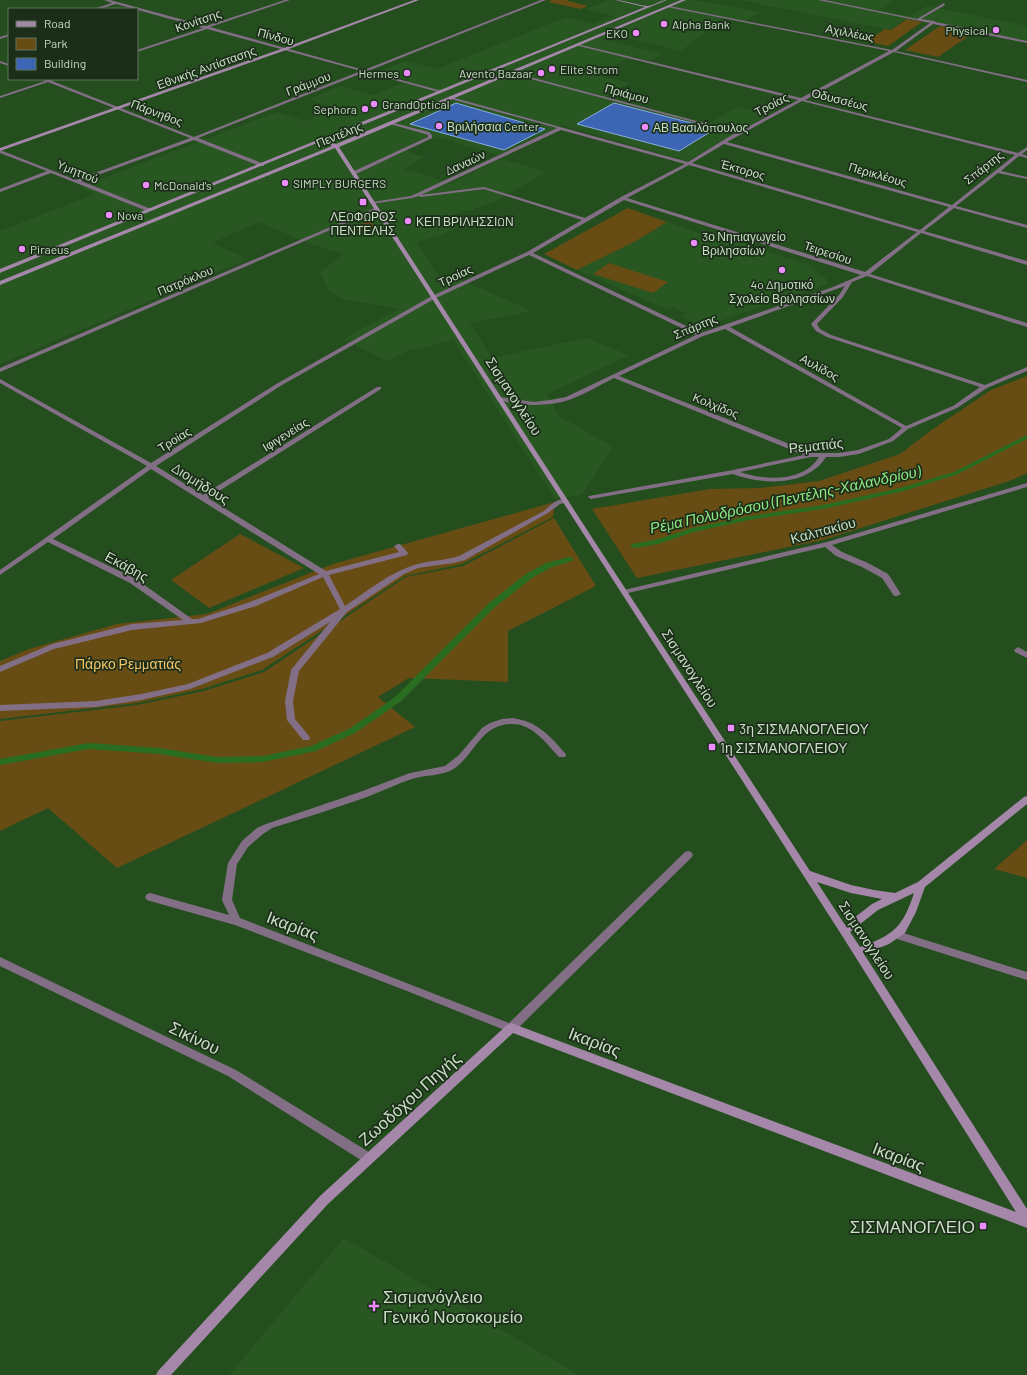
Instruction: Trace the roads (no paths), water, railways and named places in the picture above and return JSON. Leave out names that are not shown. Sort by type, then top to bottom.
[{"type":"street","name":"Πίνδου","points":[[106,0],[134,8]]},
{"type":"street","points":[[98,8],[125,0]]},
{"type":"street","name":"Κονίτσης","points":[[138,51],[288,0]]},
{"type":"street","name":"Εθνικής Αντίστασης","points":[[0,150],[119,109],[417,0]]},
{"type":"street","name":"Γράμμου","points":[[77,181],[195,138],[544,0]]},
{"type":"street","points":[[617,0],[650,7],[668,6]]},
{"type":"street","name":"Πεντέλης","points":[[0,271],[664,0]]},
{"type":"street","name":"Πεντέλης","points":[[0,283],[392,123],[684,0]]},
{"type":"street","points":[[820,0],[1027,42]]},
{"type":"street","points":[[919,19],[944,4]]},
{"type":"street","name":"Αχιλλέως","points":[[668,6],[893,50],[1027,81]]},
{"type":"street","name":"Πίνδου","points":[[138,9],[441,92]]},
{"type":"street","name":"Τροίας","points":[[0,573],[150,467],[280,384],[434,297],[529,253],[623,198],[688,164],[739,133],[893,50],[934,22]]},
{"type":"street","points":[[143,45],[149,47]]},
{"type":"street","name":"Οδυσσέως","points":[[577,45],[1027,157]]},
{"type":"street","name":"Πριάμου","points":[[510,73],[739,133]]},
{"type":"street","points":[[0,97],[49,80]]},
{"type":"street","name":"Πάρνηθος","points":[[49,80],[262,165]]},
{"type":"street","name":"Έκτορος","points":[[452,98],[922,231],[1027,263]]},
{"type":"street","points":[[354,173],[430,138],[430,135],[427,133],[392,123]]},
{"type":"street","name":"Δαναών","points":[[373,202],[412,197],[561,128]]},
{"type":"street","points":[[322,140],[336,146]]},
{"type":"street","name":"Περικλέους","points":[[723,142],[1027,227]]},
{"type":"street","name":"Σισμανογλείου","points":[[336,146],[858,952],[1027,1219]]},
{"type":"street","name":"Σπάρτης","points":[[500,399],[533,404],[555,402],[568,398],[701,334],[850,282],[865,275],[1027,148]]},
{"type":"street","name":"Υμηττού","points":[[0,150],[149,210]]},
{"type":"street","points":[[0,191],[52,171]]},
{"type":"street","points":[[997,171],[1027,178]]},
{"type":"street","points":[[412,197],[484,188],[586,220]]},
{"type":"street","name":"Τειρεσίου","points":[[623,198],[1027,325]]},
{"type":"street","name":"Πατρόκλου","points":[[0,370],[377,209]]},
{"type":"street","points":[[529,253],[701,334]]},
{"type":"street","points":[[850,282],[841,296],[814,324],[818,330],[829,336],[985,387]]},
{"type":"street","name":"Αυλίδος","points":[[724,326],[906,428]]},
{"type":"street","name":"Ρεματιάς","points":[[591,497],[733,472],[810,455],[844,455],[859,452],[891,440],[906,428],[955,407],[985,387],[1027,369]]},
{"type":"street","name":"Κολχίδος","points":[[614,376],[810,455]]},
{"type":"street","name":"Διομήδους","points":[[0,381],[136,456],[150,467],[325,574]]},
{"type":"street","name":"Ιφιγενείας","points":[[202,499],[379,388]]},
{"type":"street","points":[[733,472],[750,477],[788,478],[806,473],[817,466],[823,456]]},
{"type":"street","name":"Καλπακίου","points":[[624,592],[826,544],[1027,485]]},
{"type":"street","points":[[0,708],[96,704],[141,697],[190,686],[270,655],[344,610],[401,572],[417,566],[453,561],[462,558],[546,512],[558,502],[566,501]]},
{"type":"street","name":"Εκάβης","points":[[47,539],[133,581],[191,622]]},
{"type":"street","points":[[826,544],[839,554],[866,565],[885,576],[897,594]]},
{"type":"street","points":[[0,670],[52,647],[132,627],[198,622],[253,604],[325,574],[404,553],[398,546]]},
{"type":"street","points":[[325,574],[344,610]]},
{"type":"street","points":[[306,738],[291,720],[289,700],[295,670],[344,610]]},
{"type":"street","points":[[1018,650],[1027,655]]},
{"type":"street","points":[[236,922],[227,900],[233,863],[245,844],[252,837],[269,826],[375,790],[412,775],[437,771],[449,767],[455,763],[476,737],[489,726],[503,721],[518,721],[534,726],[562,755]]},
{"type":"street","points":[[844,931],[876,907],[900,897],[922,885],[1027,799]]},
{"type":"street","name":"Ζωοδόχου Πηγής","points":[[162,1375],[324,1200],[511,1028],[688,855]]},
{"type":"street","points":[[807,874],[853,890],[880,896],[900,897]]},
{"type":"street","points":[[858,952],[872,948],[897,935],[905,927],[911,916],[922,885]]},
{"type":"street","name":"Ικαρίας","points":[[150,897],[236,922],[411,988],[511,1028],[1027,1222]]},
{"type":"street","points":[[897,935],[1027,976]]},
{"type":"street","name":"Σικίνου","points":[[0,961],[232,1073],[368,1158]]},
{"type":"waterway","name":"Ρέμα Πολυδρόσου (Πεντέλης-Χαλανδρίου)","points":[[634,546],[656,542],[692,530],[749,518],[823,507],[902,490],[956,473],[1027,437]]},
{"type":"waterway","name":"Ρέμα Πολυδρόσου (Πεντέλης-Χαλανδρίου)","points":[[0,762],[89,746],[159,751],[217,760],[263,759],[313,749],[352,731],[397,700],[492,605],[529,576],[549,565],[569,559]]},
{"type":"place","name":"Alpha Bank","points":[[664,24]]},
{"type":"place","name":"Physical","points":[[996,30]]},
{"type":"place","name":"EKO","points":[[636,33]]},
{"type":"place","name":"Elite Strom","points":[[552,69]]},
{"type":"place","name":"Hermes","points":[[407,73]]},
{"type":"place","name":"Avento Bazaar","points":[[541,73]]},
{"type":"place","name":"GrandOptical","points":[[374,104]]},
{"type":"place","name":"Sephora","points":[[365,109]]},
{"type":"place","name":"Βριλήσσια Center","points":[[439,126]]},
{"type":"place","name":"ΑΒ Βασιλόπουλος","points":[[645,127]]},
{"type":"place","name":"SIMPLY BURGERS","points":[[285,183]]},
{"type":"place","name":"McDonald's","points":[[146,185]]},
{"type":"place","name":"ΛΕΩΦΩΡΟΣ ΠΕΝΤΕΛΗΣ","points":[[363,202]]},
{"type":"place","name":"Nova","points":[[109,215]]},
{"type":"place","name":"ΚΕΠ ΒΡΙΛΗΣΣΙΩΝ","points":[[408,221]]},
{"type":"place","name":"3ο Νηπιαγωγείο Βριλησσίων","points":[[694,243]]},
{"type":"place","name":"Piraeus","points":[[22,249]]},
{"type":"place","name":"4o Δημοτικό Σχολείο Βριλησσίων","points":[[782,270]]},
{"type":"place","name":"3η ΣΙΣΜΑΝΟΓΛΕΙΟΥ","points":[[731,728]]},
{"type":"place","name":"1η ΣΙΣΜΑΝΟΓΛΕΙΟΥ","points":[[712,747]]},
{"type":"place","name":"ΣΙΣΜΑΝΟΓΛΕΙΟ","points":[[983,1226]]},
{"type":"place","name":"Σισμανόγλειο Γενικό Νοσοκομείο","points":[[374,1306]]},
{"type":"park label","name":"Πάρκο Ρεμματιάς","points":[[128,663]]}]
